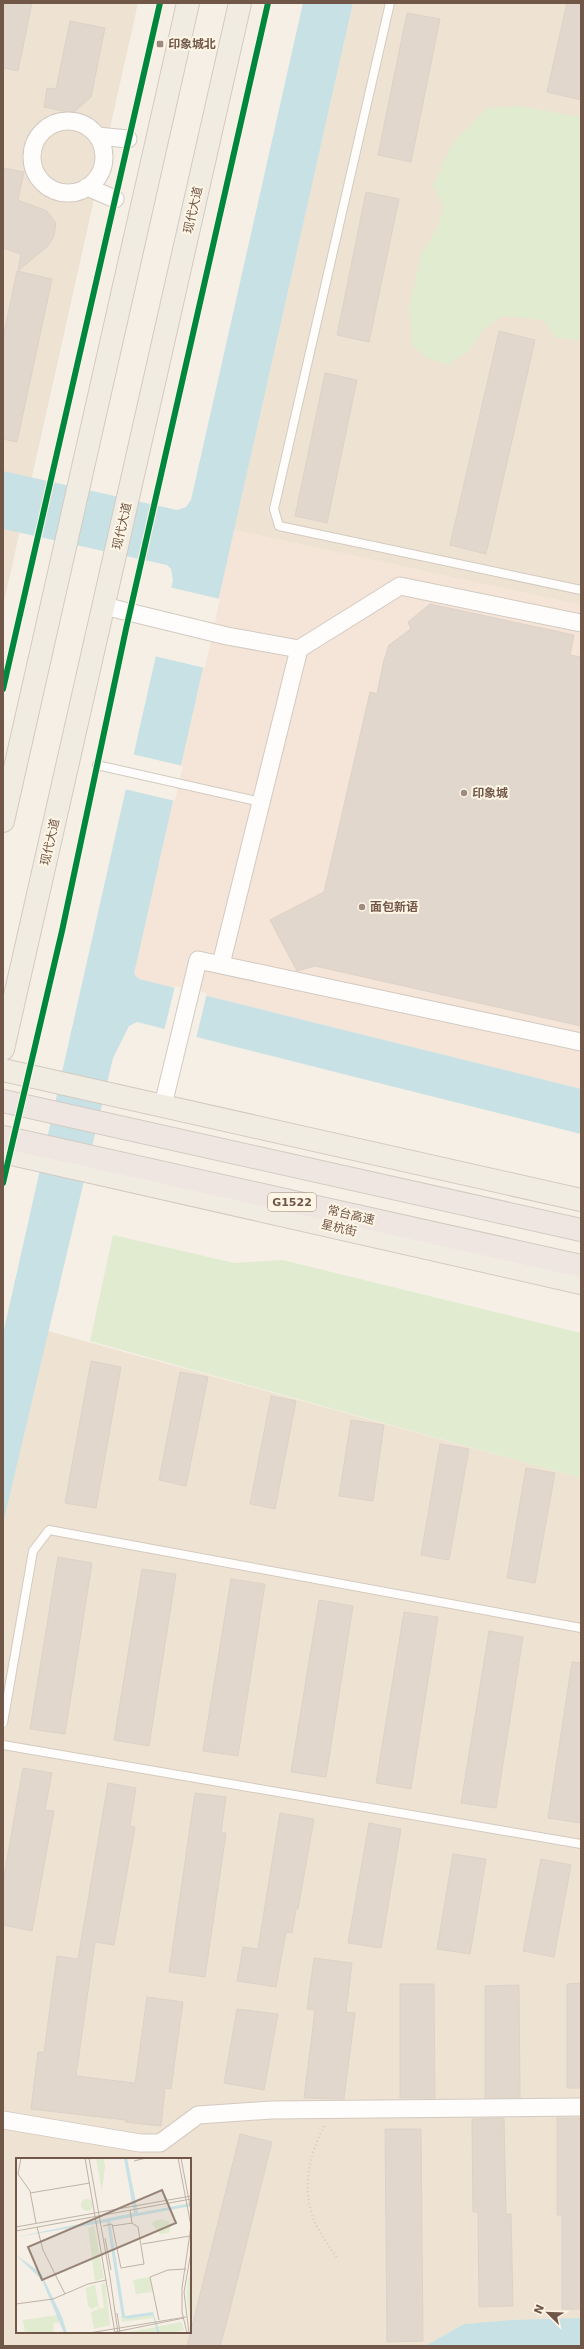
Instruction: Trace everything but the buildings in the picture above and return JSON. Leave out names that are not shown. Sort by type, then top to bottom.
[{"type":"highway","points":[[3,1101],[581,1230]]},
{"type":"highway","name":"常台高速","points":[[3,1137],[581,1266]]},
{"type":"main road","points":[[3,821],[188,3]]},
{"type":"main road","name":"现代大道","points":[[3,1049],[240,3]]},
{"type":"main road","points":[[3,1070],[581,1200]]},
{"type":"main road","name":"星杭街","points":[[3,1152],[93,1174],[581,1283]]},
{"type":"street","points":[[67,121],[79,122],[89,128],[97,136],[102,146],[104,158],[102,169],[96,180],[87,187],[77,192],[65,193],[54,190],[44,184],[36,174],[32,163],[32,150],[36,139],[44,130],[54,123],[67,121]]},
{"type":"street","points":[[97,136],[128,138]]},
{"type":"street","points":[[87,187],[115,199]]},
{"type":"street","points":[[104,606],[227,636],[299,650],[400,586],[581,623]]},
{"type":"street","points":[[221,964],[299,650]]},
{"type":"street","points":[[163,1105],[198,960],[581,1042]]},
{"type":"street","points":[[3,2120],[140,2143],[160,2143],[198,2115],[272,2110],[581,2106]]},
{"type":"lane","points":[[390,3],[274,509],[279,526],[581,590]]},
{"type":"lane","points":[[97,765],[261,802]]},
{"type":"lane","points":[[3,1722],[33,1551],[50,1530],[581,1628]]},
{"type":"lane","points":[[3,1744],[581,1844]]},
{"type":"path","points":[[331,2110],[311,2153],[308,2188],[314,2219],[337,2258]]},
{"type":"shaded area","points":[[3,3],[138,3],[3,606]]},
{"type":"shaded area","points":[[353,3],[581,3],[581,605],[234,530]]},
{"type":"shaded area","name":"印象城","points":[[234,530],[581,605],[581,1089],[139,979],[134,974]]},
{"type":"shaded area","points":[[48,1331],[581,1478],[581,2318],[464,2324],[425,2346],[3,2346],[3,1524]]},
{"type":"green space","points":[[518,106],[581,117],[581,338],[577,340],[556,338],[543,320],[502,316],[483,330],[469,351],[448,365],[427,358],[413,346],[409,308],[421,254],[438,227],[444,206],[433,186],[452,144],[487,108]]},
{"type":"green space","points":[[113,1235],[234,1263],[282,1260],[581,1333],[581,1478],[90,1341]]},
{"type":"water","points":[[303,3],[353,3],[134,974],[139,979],[581,1089],[581,1134],[137,1022],[129,1026],[113,1058],[3,1524],[3,1334],[173,580],[171,569],[167,565],[3,529],[3,471],[177,510],[186,507],[191,500]]},
{"type":"water","points":[[581,2318],[581,2346],[425,2346],[464,2324],[512,2320]]},
{"type":"pier","points":[[169,587],[220,599],[205,668],[154,656]]},
{"type":"pier","points":[[132,754],[183,766],[175,801],[124,789]]},
{"type":"pier","points":[[175,986],[207,993],[196,1039],[164,1031]]},
{"type":"cycle path","points":[[3,689],[160,3]]},
{"type":"cycle path","points":[[3,1183],[62,931],[126,629],[268,3]]},
{"type":"place","name":"印象城北","points":[[160,44]]},
{"type":"place","name":"印象城","points":[[464,793]]},
{"type":"place","name":"面包新语","points":[[362,907]]}]
